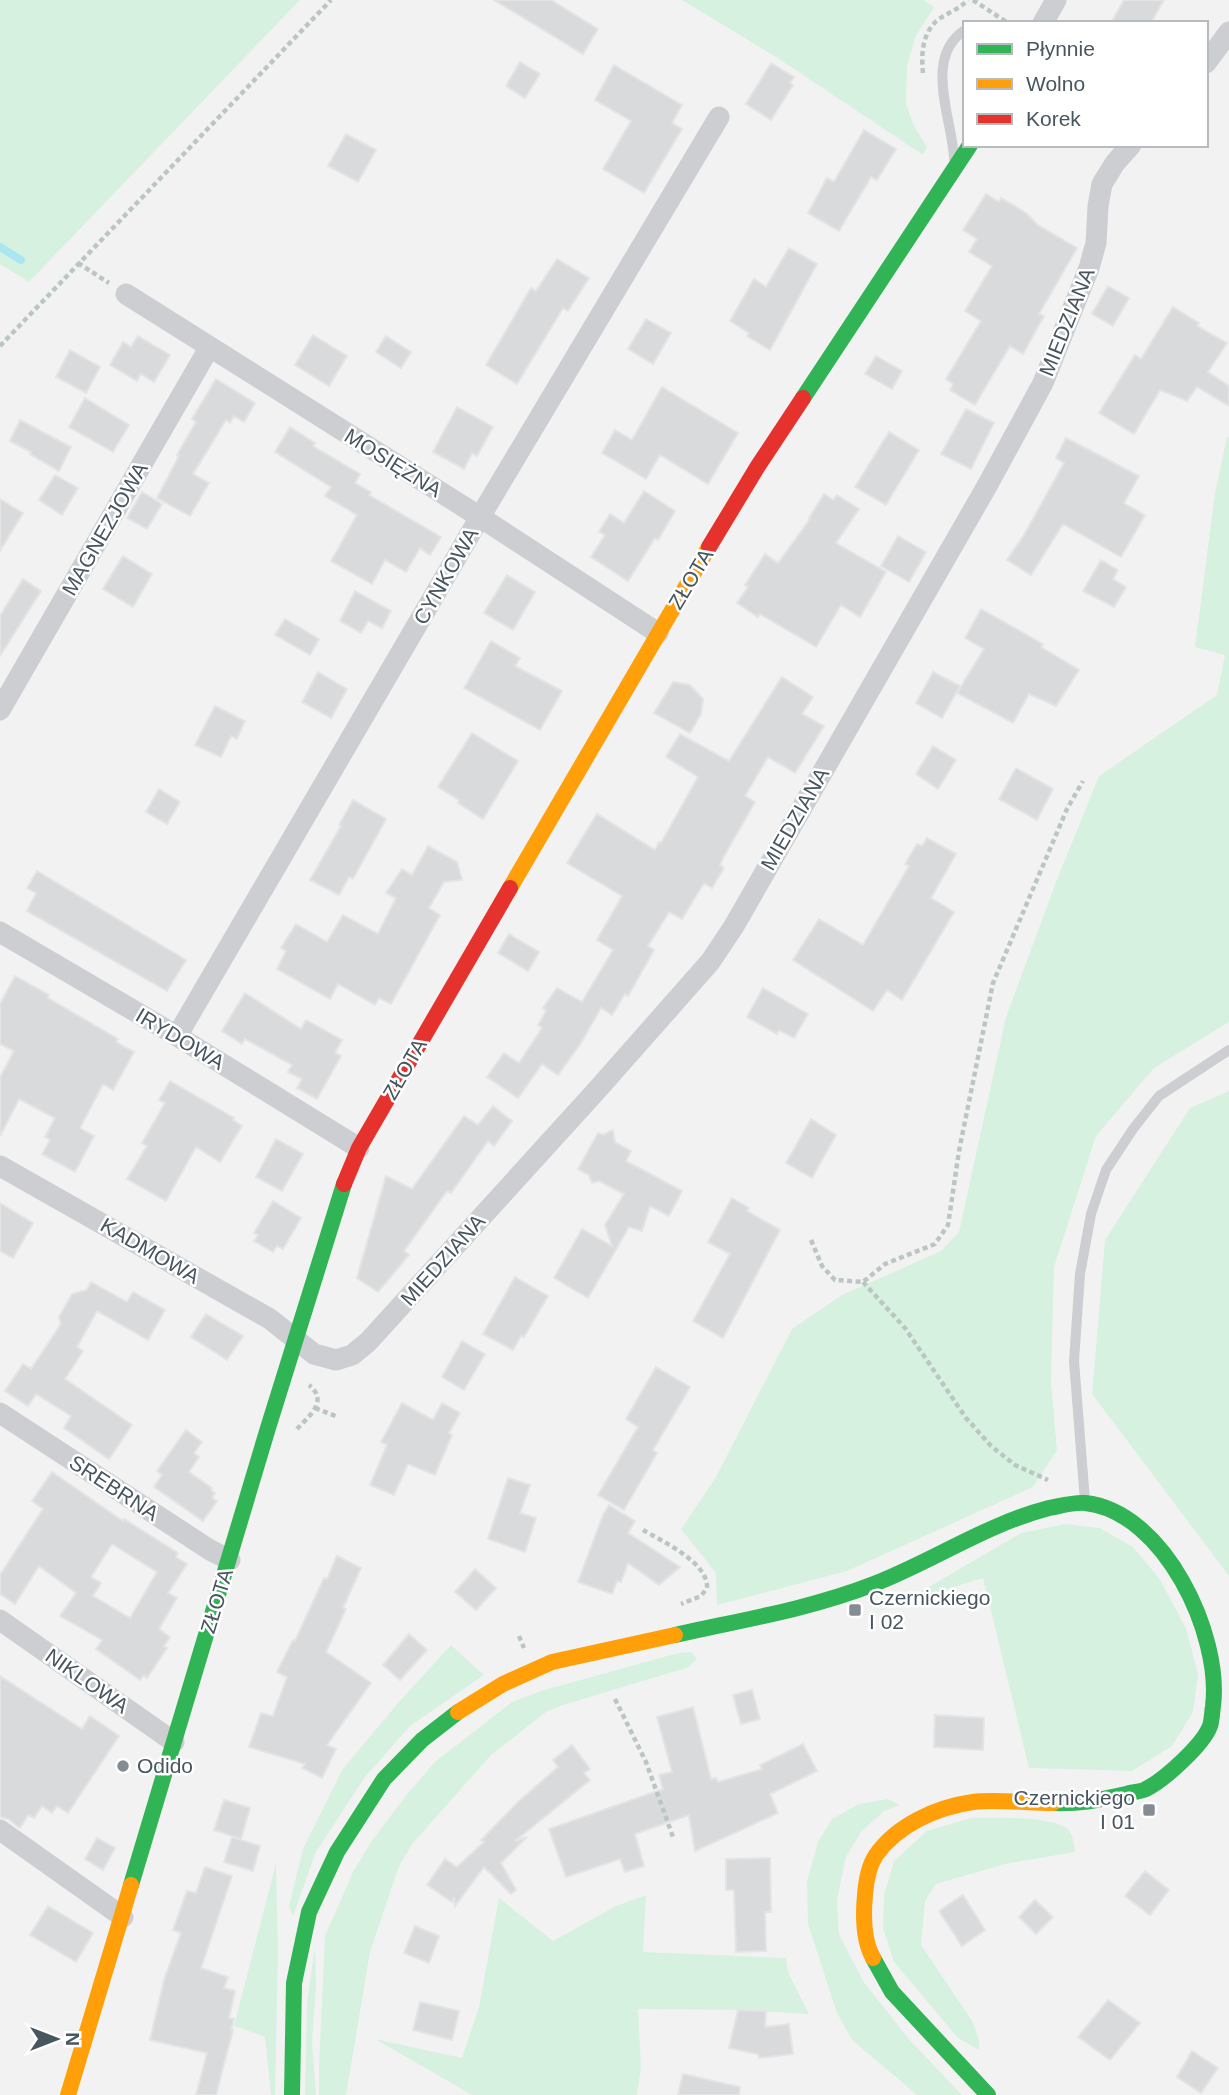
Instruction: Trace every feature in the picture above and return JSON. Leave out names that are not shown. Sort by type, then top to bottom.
[{"type":"street","points":[[1044,21],[1056,0]]},
{"type":"street","points":[[1208,60],[1229,32]]},
{"type":"street","name":"CYNKOWA","points":[[177,1036],[480,517],[719,117]]},
{"type":"street","name":"ZŁOTA","points":[[68,2095],[268,1428],[305,1348],[303,1312],[343,1185],[359,1148],[758,466],[969,147]]},
{"type":"street","name":"MIEDZIANA","points":[[305,1348],[336,1360],[352,1355],[368,1342],[710,962],[734,926],[1043,383],[1089,268],[1096,243],[1102,184],[1129,147]]},
{"type":"street","name":"MOSIĘŻNA","points":[[126,294],[480,517],[658,633]]},
{"type":"street","name":"MAGNEZJOWA","points":[[0,710],[209,348]]},
{"type":"street","name":"IRYDOWA","points":[[0,932],[177,1036],[359,1148]]},
{"type":"street","name":"KADMOWA","points":[[0,1166],[271,1320],[305,1348]]},
{"type":"street","name":"SREBRNA","points":[[0,1413],[210,1550],[230,1560]]},
{"type":"street","points":[[292,2095],[294,1983],[309,1912],[337,1852],[384,1779],[422,1740],[463,1708],[552,1662],[816,1604],[876,1583],[1023,1515],[1058,1506],[1085,1503],[1116,1512],[1147,1535],[1175,1568],[1198,1610],[1212,1656],[1214,1697],[1210,1727],[1189,1756],[1146,1789],[1082,1804],[973,1802],[931,1813],[901,1829],[876,1855],[866,1877],[863,1916],[870,1952],[892,1992],[988,2095]]},
{"type":"street","name":"NIKLOWA","points":[[0,1620],[174,1742]]},
{"type":"street","points":[[0,1830],[123,1917]]},
{"type":"lane","points":[[955,169],[942,67],[949,44],[963,32]]},
{"type":"lane","points":[[1085,1503],[1074,1361],[1080,1274],[1091,1214],[1106,1170],[1159,1096],[1229,1050]]},
{"type":"path","points":[[0,345],[331,0]]},
{"type":"path","points":[[960,8],[971,0],[1005,21]]},
{"type":"path","points":[[78,263],[126,294]]},
{"type":"path","points":[[811,1240],[822,1266],[835,1280],[863,1282],[885,1264],[934,1244],[948,1225],[959,1151],[993,983],[1067,809],[1083,781]]},
{"type":"path","points":[[863,1282],[905,1328],[966,1418],[992,1447],[1015,1465],[1048,1480],[1084,1481]]},
{"type":"path","points":[[300,1388],[306,1383],[305,1348]]},
{"type":"path","points":[[315,1408],[338,1417]]},
{"type":"path","points":[[643,1530],[681,1551],[692,1561],[708,1584],[701,1596],[676,1606]]},
{"type":"path","points":[[615,1699],[646,1762],[673,1837]]},
{"type":"green space","points":[[0,0],[300,0],[29,282],[0,264]]},
{"type":"green space","points":[[682,0],[924,0],[934,7],[916,36],[907,66],[906,104],[914,126],[927,147],[923,155],[776,57]]},
{"type":"green space","points":[[1227,437],[1229,1022],[1154,1068],[1096,1136],[1054,1267],[1051,1382],[1057,1450],[1033,1487],[847,1571],[717,1605],[716,1573],[681,1529],[716,1477],[792,1329],[842,1295],[941,1251],[959,1232],[1006,1017],[1099,776],[1217,695],[1225,655],[1195,647],[1215,493]]},
{"type":"green space","points":[[1229,1091],[1229,1576],[1092,1394],[1105,1240],[1190,1108]]},
{"type":"green space","points":[[1066,1524],[1100,1528],[1133,1547],[1159,1578],[1186,1628],[1198,1674],[1193,1712],[1172,1746],[1132,1771],[1029,1768],[983,1578],[833,1625],[903,1602],[1021,1533]]},
{"type":"green space","points":[[451,1645],[484,1675],[410,1726],[365,1777],[316,1852],[293,1916],[289,1906],[303,1849],[342,1770]]},
{"type":"green space","points":[[691,1652],[697,1658],[689,1667],[546,1712],[491,1755],[413,1843],[399,1866],[370,1952],[346,2095],[319,2095],[325,1936],[353,1872],[371,1842],[404,1798],[435,1762],[512,1702],[541,1691],[678,1653]]},
{"type":"green space","points":[[888,1799],[900,1805],[884,1811],[861,1832],[846,1857],[837,1900],[839,1934],[863,1981],[909,2039],[962,2095],[917,2095],[852,2040],[837,2013],[808,1924],[807,1881],[818,1842],[832,1819],[859,1804]]},
{"type":"green space","points":[[971,1818],[1020,1818],[1057,1823],[1070,1832],[1075,1852],[1005,1864],[936,1884],[925,1901],[921,1945],[973,2022],[979,2050],[958,2038],[894,1962],[883,1928],[884,1895],[894,1861],[927,1831]]},
{"type":"green space","points":[[276,1863],[278,1951],[275,2095],[271,2095],[265,2037],[234,2026]]},
{"type":"green space","points":[[646,1895],[643,1952],[786,1958],[788,1972],[809,2014],[638,2009],[641,2067],[637,2095],[472,2095],[375,2039],[462,2058],[479,2007],[499,1898],[553,1941],[616,1906]]},
{"type":"green space","points":[[315,1947],[316,1985],[312,2041],[316,2095],[305,2095],[307,2003]]},
{"type":"building","points":[[494,0],[551,0],[598,29],[583,54]]},
{"type":"building","points":[[1124,0],[1164,0],[1152,21],[1112,21]]},
{"type":"building","points":[[520,62],[540,74],[525,98],[506,86]]},
{"type":"building","points":[[771,63],[794,77],[790,83],[793,85],[771,120],[746,104]]},
{"type":"building","points":[[614,65],[682,105],[672,123],[682,129],[644,193],[603,169],[631,121],[595,100]]},
{"type":"building","points":[[864,130],[896,149],[877,180],[871,177],[839,231],[808,213],[827,178],[834,182]]},
{"type":"building","points":[[346,134],[376,150],[358,182],[328,166]]},
{"type":"building","points":[[986,194],[999,202],[1001,198],[1018,208],[1038,225],[1077,248],[1039,314],[1044,316],[1023,354],[1010,346],[975,405],[950,390],[953,384],[946,379],[981,321],[965,311],[992,266],[969,252],[977,239],[963,230]]},
{"type":"building","points":[[789,248],[817,264],[770,350],[747,336],[749,333],[730,321],[754,279],[766,287]]},
{"type":"building","points":[[557,259],[589,278],[568,311],[563,308],[517,384],[486,365],[531,288],[536,291]]},
{"type":"building","points":[[1108,286],[1129,298],[1113,326],[1092,314]]},
{"type":"building","points":[[1173,307],[1199,323],[1197,326],[1227,343],[1208,372],[1229,386],[1229,406],[1197,387],[1187,401],[1160,390],[1134,434],[1099,413],[1135,355],[1141,359]]},
{"type":"building","points":[[646,319],[671,333],[653,364],[628,349]]},
{"type":"building","points":[[313,335],[347,356],[329,386],[295,365]]},
{"type":"building","points":[[138,336],[170,355],[154,382],[141,374],[137,381],[110,365],[123,342],[131,347]]},
{"type":"building","points":[[386,336],[411,352],[401,368],[376,352]]},
{"type":"building","points":[[70,350],[100,367],[86,393],[56,377]]},
{"type":"building","points":[[876,356],[902,371],[892,389],[865,374]]},
{"type":"building","points":[[216,379],[255,403],[244,422],[234,416],[230,423],[226,420],[193,474],[209,483],[190,516],[157,498],[196,422],[192,419]]},
{"type":"building","points":[[662,387],[738,433],[708,484],[660,455],[646,479],[602,453],[615,430],[632,440]]},
{"type":"building","points":[[85,398],[129,425],[113,452],[69,427]]},
{"type":"building","points":[[457,407],[493,427],[477,456],[472,453],[464,469],[433,452]]},
{"type":"building","points":[[966,409],[994,423],[971,469],[941,454]]},
{"type":"building","points":[[20,420],[71,447],[59,471],[10,441]]},
{"type":"building","points":[[290,427],[315,443],[313,446],[360,474],[355,483],[371,492],[369,495],[441,537],[430,555],[420,548],[406,572],[385,560],[372,584],[331,561],[357,515],[325,496],[331,487],[275,452]]},
{"type":"building","points":[[889,432],[919,450],[886,505],[855,487]]},
{"type":"building","points":[[1066,438],[1139,476],[1124,503],[1145,515],[1121,557],[1063,524],[1031,575],[1007,560],[1064,463],[1056,458]]},
{"type":"building","points":[[55,475],[78,488],[62,515],[39,500]]},
{"type":"building","points":[[644,491],[675,511],[628,581],[591,557],[605,535],[599,532],[610,514],[624,523]]},
{"type":"building","points":[[142,492],[162,504],[147,529],[127,518]]},
{"type":"building","points":[[824,494],[833,500],[837,495],[859,509],[836,543],[886,572],[860,617],[841,605],[816,647],[737,603],[765,554],[778,563],[810,519]]},
{"type":"building","points":[[0,499],[23,513],[0,551]]},
{"type":"building","points":[[898,536],[926,552],[909,582],[881,566]]},
{"type":"building","points":[[123,556],[152,574],[133,607],[103,589]]},
{"type":"building","points":[[1101,560],[1118,570],[1113,579],[1126,587],[1114,607],[1083,591]]},
{"type":"building","points":[[507,575],[535,592],[513,630],[484,613]]},
{"type":"building","points":[[23,579],[41,591],[0,656],[0,616]]},
{"type":"building","points":[[355,591],[391,611],[382,628],[368,621],[361,633],[340,621]]},
{"type":"building","points":[[981,609],[1043,644],[1041,647],[1079,670],[1056,706],[1029,694],[1013,723],[957,693],[984,649],[965,638]]},
{"type":"building","points":[[285,619],[319,639],[310,655],[275,635]]},
{"type":"building","points":[[491,641],[520,658],[515,666],[562,691],[540,730],[464,688]]},
{"type":"building","points":[[318,672],[347,689],[331,718],[302,702]]},
{"type":"building","points":[[933,672],[960,686],[942,718],[916,703]]},
{"type":"building","points":[[782,677],[813,697],[802,714],[824,726],[795,773],[768,757],[745,796],[755,802],[723,858],[720,865],[724,868],[712,888],[704,883],[682,919],[669,912],[648,946],[654,950],[628,996],[625,994],[612,1015],[601,1008],[558,1075],[542,1064],[518,1098],[487,1077],[504,1053],[519,1063],[542,1028],[538,1025],[546,1011],[543,1008],[557,988],[582,1002],[613,950],[597,940],[622,896],[567,863],[597,814],[655,850],[698,777],[666,757],[680,734],[729,761]]},
{"type":"building","points":[[673,682],[690,685],[703,699],[701,714],[690,733],[654,713]]},
{"type":"building","points":[[215,706],[245,721],[237,739],[231,736],[221,757],[195,745]]},
{"type":"building","points":[[472,733],[518,761],[483,819],[438,787]]},
{"type":"building","points":[[933,746],[956,760],[938,789],[916,774]]},
{"type":"building","points":[[1016,768],[1053,789],[1037,820],[999,799]]},
{"type":"building","points":[[159,789],[180,802],[167,824],[146,812]]},
{"type":"building","points":[[353,800],[386,819],[353,879],[349,877],[339,895],[310,880]]},
{"type":"building","points":[[927,838],[956,854],[931,898],[954,912],[902,1000],[887,990],[873,1011],[793,960],[819,919],[863,945],[909,866],[905,864],[917,844],[922,846]]},
{"type":"building","points":[[428,846],[457,862],[462,880],[444,882],[429,908],[440,915],[391,1004],[379,998],[375,1005],[338,984],[330,999],[277,969],[286,951],[281,948],[296,924],[327,942],[343,915],[378,934],[396,898],[386,893],[402,869],[412,875]]},
{"type":"building","points":[[37,871],[186,960],[167,991],[27,911],[36,893],[27,888]]},
{"type":"building","points":[[509,934],[539,952],[528,971],[498,953]]},
{"type":"building","points":[[15,976],[118,1039],[116,1042],[134,1052],[113,1090],[103,1084],[80,1128],[94,1136],[75,1172],[42,1154],[50,1140],[45,1137],[55,1118],[19,1099],[0,1136],[0,1077],[14,1051],[0,1044],[0,1004]]},
{"type":"building","points":[[763,988],[808,1014],[794,1038],[779,1030],[777,1034],[747,1017]]},
{"type":"building","points":[[245,993],[301,1029],[306,1020],[342,1040],[335,1053],[341,1056],[317,1099],[297,1088],[302,1079],[288,1072],[292,1065],[245,1039],[242,1044],[222,1031]]},
{"type":"building","points":[[170,1081],[234,1118],[233,1120],[242,1126],[220,1162],[196,1147],[166,1201],[127,1179],[147,1146],[142,1143],[165,1103],[159,1100]]},
{"type":"building","points":[[493,1106],[512,1121],[494,1146],[488,1141],[451,1193],[447,1191],[404,1251],[409,1255],[378,1292],[357,1278],[386,1176],[412,1189],[464,1116],[478,1125]]},
{"type":"building","points":[[811,1119],[836,1135],[812,1178],[786,1163]]},
{"type":"building","points":[[613,1130],[615,1142],[631,1151],[626,1161],[682,1191],[669,1216],[650,1206],[642,1231],[629,1227],[588,1298],[554,1278],[582,1229],[612,1246],[605,1225],[624,1194],[599,1181],[592,1183],[589,1175],[578,1169],[598,1133],[603,1135]]},
{"type":"building","points":[[276,1139],[303,1154],[282,1191],[256,1177]]},
{"type":"building","points":[[732,1198],[749,1208],[747,1211],[780,1230],[723,1338],[693,1321],[730,1254],[708,1242]]},
{"type":"building","points":[[273,1201],[301,1218],[283,1249],[277,1246],[273,1252],[254,1241],[258,1235],[254,1233]]},
{"type":"building","points":[[0,1203],[33,1223],[13,1258],[0,1251]]},
{"type":"building","points":[[515,1277],[548,1296],[524,1337],[521,1336],[513,1350],[483,1334]]},
{"type":"building","points":[[91,1282],[127,1302],[133,1292],[165,1310],[148,1340],[97,1311],[77,1347],[83,1351],[65,1379],[132,1425],[109,1459],[64,1428],[71,1416],[36,1394],[28,1406],[5,1391],[23,1364],[31,1369],[61,1324],[59,1317],[72,1294],[87,1290]]},
{"type":"building","points":[[206,1314],[243,1336],[227,1360],[191,1337]]},
{"type":"building","points":[[462,1341],[485,1354],[464,1390],[442,1377]]},
{"type":"building","points":[[656,1367],[690,1387],[653,1450],[657,1453],[624,1510],[598,1495],[638,1427],[626,1419]]},
{"type":"building","points":[[402,1403],[433,1420],[442,1403],[460,1413],[449,1433],[452,1435],[435,1475],[408,1464],[394,1495],[370,1485],[387,1445],[381,1442]]},
{"type":"building","points":[[186,1430],[202,1442],[194,1453],[199,1457],[189,1472],[212,1488],[215,1493],[212,1498],[217,1501],[203,1521],[154,1487],[162,1475],[157,1471]]},
{"type":"building","points":[[52,1472],[123,1521],[124,1519],[178,1553],[176,1557],[187,1564],[168,1593],[177,1598],[159,1629],[170,1637],[164,1646],[167,1648],[147,1678],[144,1675],[140,1680],[96,1649],[102,1640],[60,1616],[76,1593],[39,1566],[15,1604],[0,1594],[0,1575],[43,1509],[32,1501]],"holes":[[[112,1544],[157,1572],[130,1618],[93,1596],[101,1583],[91,1577]]]},
{"type":"building","points":[[508,1478],[530,1485],[520,1513],[536,1518],[525,1552],[488,1539]]},
{"type":"building","points":[[609,1505],[635,1521],[628,1533],[680,1567],[659,1585],[628,1563],[621,1582],[617,1581],[612,1594],[578,1582]]},
{"type":"building","points":[[337,1556],[361,1568],[326,1652],[371,1683],[327,1745],[336,1749],[322,1778],[302,1768],[305,1764],[249,1747],[261,1713],[273,1716],[287,1677],[277,1672]]},
{"type":"building","points":[[475,1569],[496,1588],[476,1610],[455,1592]]},
{"type":"building","points":[[409,1634],[427,1650],[400,1680],[383,1665]]},
{"type":"building","points":[[0,1676],[82,1729],[90,1716],[119,1736],[68,1813],[57,1806],[52,1813],[42,1806],[34,1818],[28,1815],[20,1828],[8,1819],[0,1817]]},
{"type":"building","points":[[752,1690],[760,1719],[741,1724],[733,1695]]},
{"type":"building","points":[[693,1707],[711,1779],[716,1778],[718,1782],[762,1769],[760,1765],[803,1744],[817,1771],[770,1794],[778,1813],[695,1851],[689,1815],[635,1834],[644,1866],[625,1872],[620,1859],[566,1877],[549,1829],[663,1789],[659,1775],[672,1772],[657,1717]]},
{"type":"building","points":[[935,1715],[984,1718],[983,1750],[934,1747]]},
{"type":"building","points":[[572,1745],[590,1769],[584,1773],[590,1780],[515,1841],[527,1837],[501,1863],[516,1890],[511,1894],[484,1867],[455,1906],[454,1897],[452,1902],[427,1885],[445,1859],[457,1867],[484,1842],[481,1840],[518,1802],[558,1767],[553,1760]]},
{"type":"building","points":[[224,1800],[250,1808],[241,1839],[214,1830]]},
{"type":"building","points":[[232,1837],[260,1846],[253,1871],[224,1862]]},
{"type":"building","points":[[97,1838],[115,1848],[103,1870],[85,1859]]},
{"type":"building","points":[[770,1858],[771,1912],[765,1912],[766,1951],[736,1952],[734,1890],[726,1890],[726,1859]]},
{"type":"building","points":[[205,1867],[232,1876],[201,1968],[228,1977],[224,1988],[235,1991],[229,2018],[234,2019],[233,2030],[216,2095],[196,2095],[207,2053],[150,2040],[164,1980],[181,1933],[173,1930],[187,1891],[196,1893]]},
{"type":"building","points":[[1145,1871],[1169,1890],[1150,1915],[1125,1896]]},
{"type":"building","points":[[963,1895],[985,1930],[962,1946],[939,1911]]},
{"type":"building","points":[[1035,1900],[1053,1917],[1036,1934],[1019,1917]]},
{"type":"building","points":[[48,1906],[93,1933],[76,1962],[30,1935]]},
{"type":"building","points":[[415,1926],[439,1936],[429,1963],[404,1953]]},
{"type":"building","points":[[1108,2000],[1140,2023],[1110,2060],[1078,2037]]},
{"type":"building","points":[[420,2002],[459,2011],[452,2040],[413,2030]]},
{"type":"building","points":[[738,2010],[766,2011],[765,2027],[789,2024],[793,2054],[759,2058],[758,2054],[729,2048]]},
{"type":"building","points":[[1192,2051],[1218,2068],[1201,2093],[1177,2077]]},
{"type":"building","points":[[683,2074],[740,2087],[739,2095],[678,2095]]},
{"type":"waterway","points":[[0,247],[21,260]]},
{"type":"traffic: fast","points":[[803,398],[969,147]]},
{"type":"traffic: fast","points":[[131,1885],[344,1184]]},
{"type":"traffic: fast","points":[[675,1635],[776,1613],[850,1593],[896,1575],[1004,1523],[1049,1508],[1085,1503],[1114,1511],[1140,1528],[1163,1552],[1182,1581],[1197,1613],[1208,1645],[1213,1677],[1211,1724],[1191,1752],[1146,1789],[1090,1801],[1053,1803]]},
{"type":"traffic: fast","points":[[292,2095],[294,1983],[309,1912],[337,1852],[384,1779],[422,1740],[458,1712]]},
{"type":"traffic: fast","points":[[873,1958],[892,1992],[988,2095]]},
{"type":"traffic: slow","points":[[510,888],[709,547]]},
{"type":"traffic: slow","points":[[458,1712],[503,1684],[552,1662],[675,1635]]},
{"type":"traffic: slow","points":[[873,1958],[867,1944],[865,1928],[867,1879],[876,1855],[895,1835],[919,1819],[959,1804],[991,1801],[1053,1803]]},
{"type":"traffic: slow","points":[[68,2095],[131,1885]]},
{"type":"traffic: jam","points":[[709,547],[803,398]]},
{"type":"traffic: jam","points":[[344,1184],[359,1148],[510,888]]},
{"type":"place","name":"Czernickiego I 02","points":[[855,1610]]},
{"type":"place","name":"Odido","points":[[123,1766]]},
{"type":"place","name":"Czernickiego I 01","points":[[1149,1810]]}]
